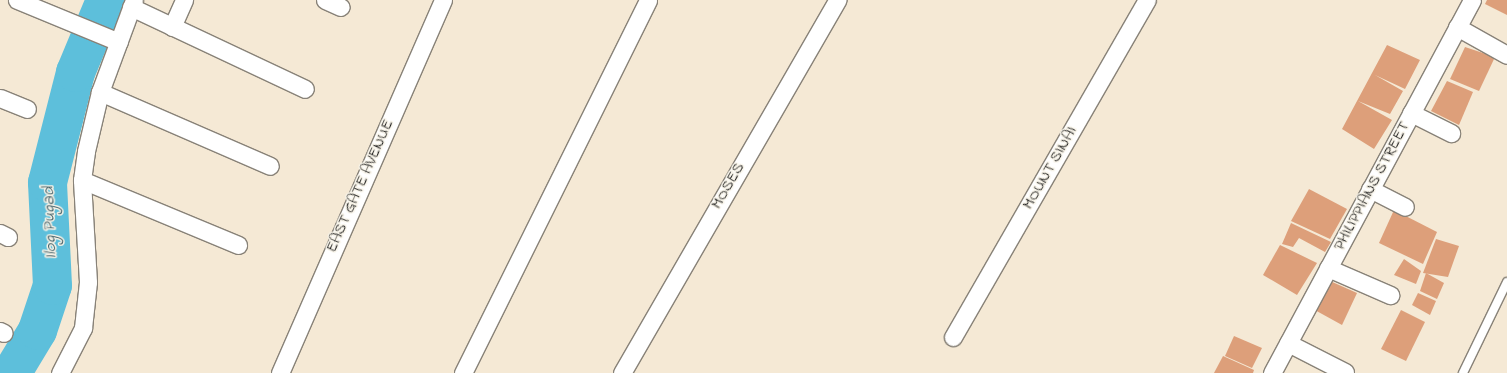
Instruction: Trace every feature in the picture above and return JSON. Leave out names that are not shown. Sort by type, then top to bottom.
[{"type":"street","points":[[17,0],[98,35],[119,42]]},
{"type":"street","points":[[172,27],[184,0]]},
{"type":"street","points":[[325,0],[341,7]]},
{"type":"street","name":"EAST GATE AVENUE","points":[[280,373],[443,0]]},
{"type":"street","points":[[463,373],[648,0]]},
{"type":"street","name":"MOSES","points":[[622,373],[837,0]]},
{"type":"street","name":"MOUNT SINAI","points":[[953,337],[1147,0]]},
{"type":"street","name":"PHILIPPIANS STREET","points":[[1272,373],[1472,0]]},
{"type":"street","points":[[60,373],[83,328],[88,282],[82,180],[100,92],[133,4],[172,27],[304,89]]},
{"type":"street","points":[[1457,27],[1507,56]]},
{"type":"street","points":[[100,92],[270,166]]},
{"type":"street","points":[[0,98],[27,110]]},
{"type":"street","points":[[1411,113],[1450,133]]},
{"type":"street","points":[[82,180],[238,245]]},
{"type":"street","points":[[1370,189],[1405,207]]},
{"type":"street","points":[[1328,268],[1390,295]]},
{"type":"street","points":[[1288,343],[1345,372]]},
{"type":"lane","points":[[1464,373],[1507,282]]},
{"type":"building","points":[[1487,0],[1507,0],[1507,15],[1485,4]]},
{"type":"building","points":[[1387,45],[1420,60],[1405,89],[1375,75],[1403,91],[1390,114],[1358,101],[1392,120],[1374,149],[1342,129]]},
{"type":"building","points":[[1465,47],[1495,57],[1479,91],[1450,79]]},
{"type":"building","points":[[1447,81],[1473,92],[1459,125],[1431,111]]},
{"type":"building","points":[[1309,189],[1347,209],[1330,239],[1291,221]]},
{"type":"building","points":[[1394,210],[1437,232],[1423,264],[1379,243]]},
{"type":"building","points":[[1291,223],[1331,242],[1325,252],[1299,238],[1293,247],[1282,244]]},
{"type":"building","points":[[1436,239],[1459,246],[1448,277],[1423,273]]},
{"type":"building","points":[[1280,245],[1317,263],[1297,295],[1263,275]]},
{"type":"building","points":[[1404,259],[1421,271],[1416,284],[1394,275]]},
{"type":"building","points":[[1426,273],[1444,283],[1437,299],[1420,291]]},
{"type":"building","points":[[1330,281],[1357,293],[1342,325],[1313,309]]},
{"type":"building","points":[[1418,293],[1436,301],[1430,315],[1412,305]]},
{"type":"building","points":[[1401,310],[1425,322],[1406,361],[1381,349]]},
{"type":"building","points":[[1234,336],[1262,348],[1252,368],[1225,356]]},
{"type":"building","points":[[1223,356],[1254,370],[1253,373],[1214,373]]},
{"type":"waterway","name":"Ilog Pugad","points":[[11,373],[37,330],[52,285],[47,182],[75,72],[105,0]]}]
